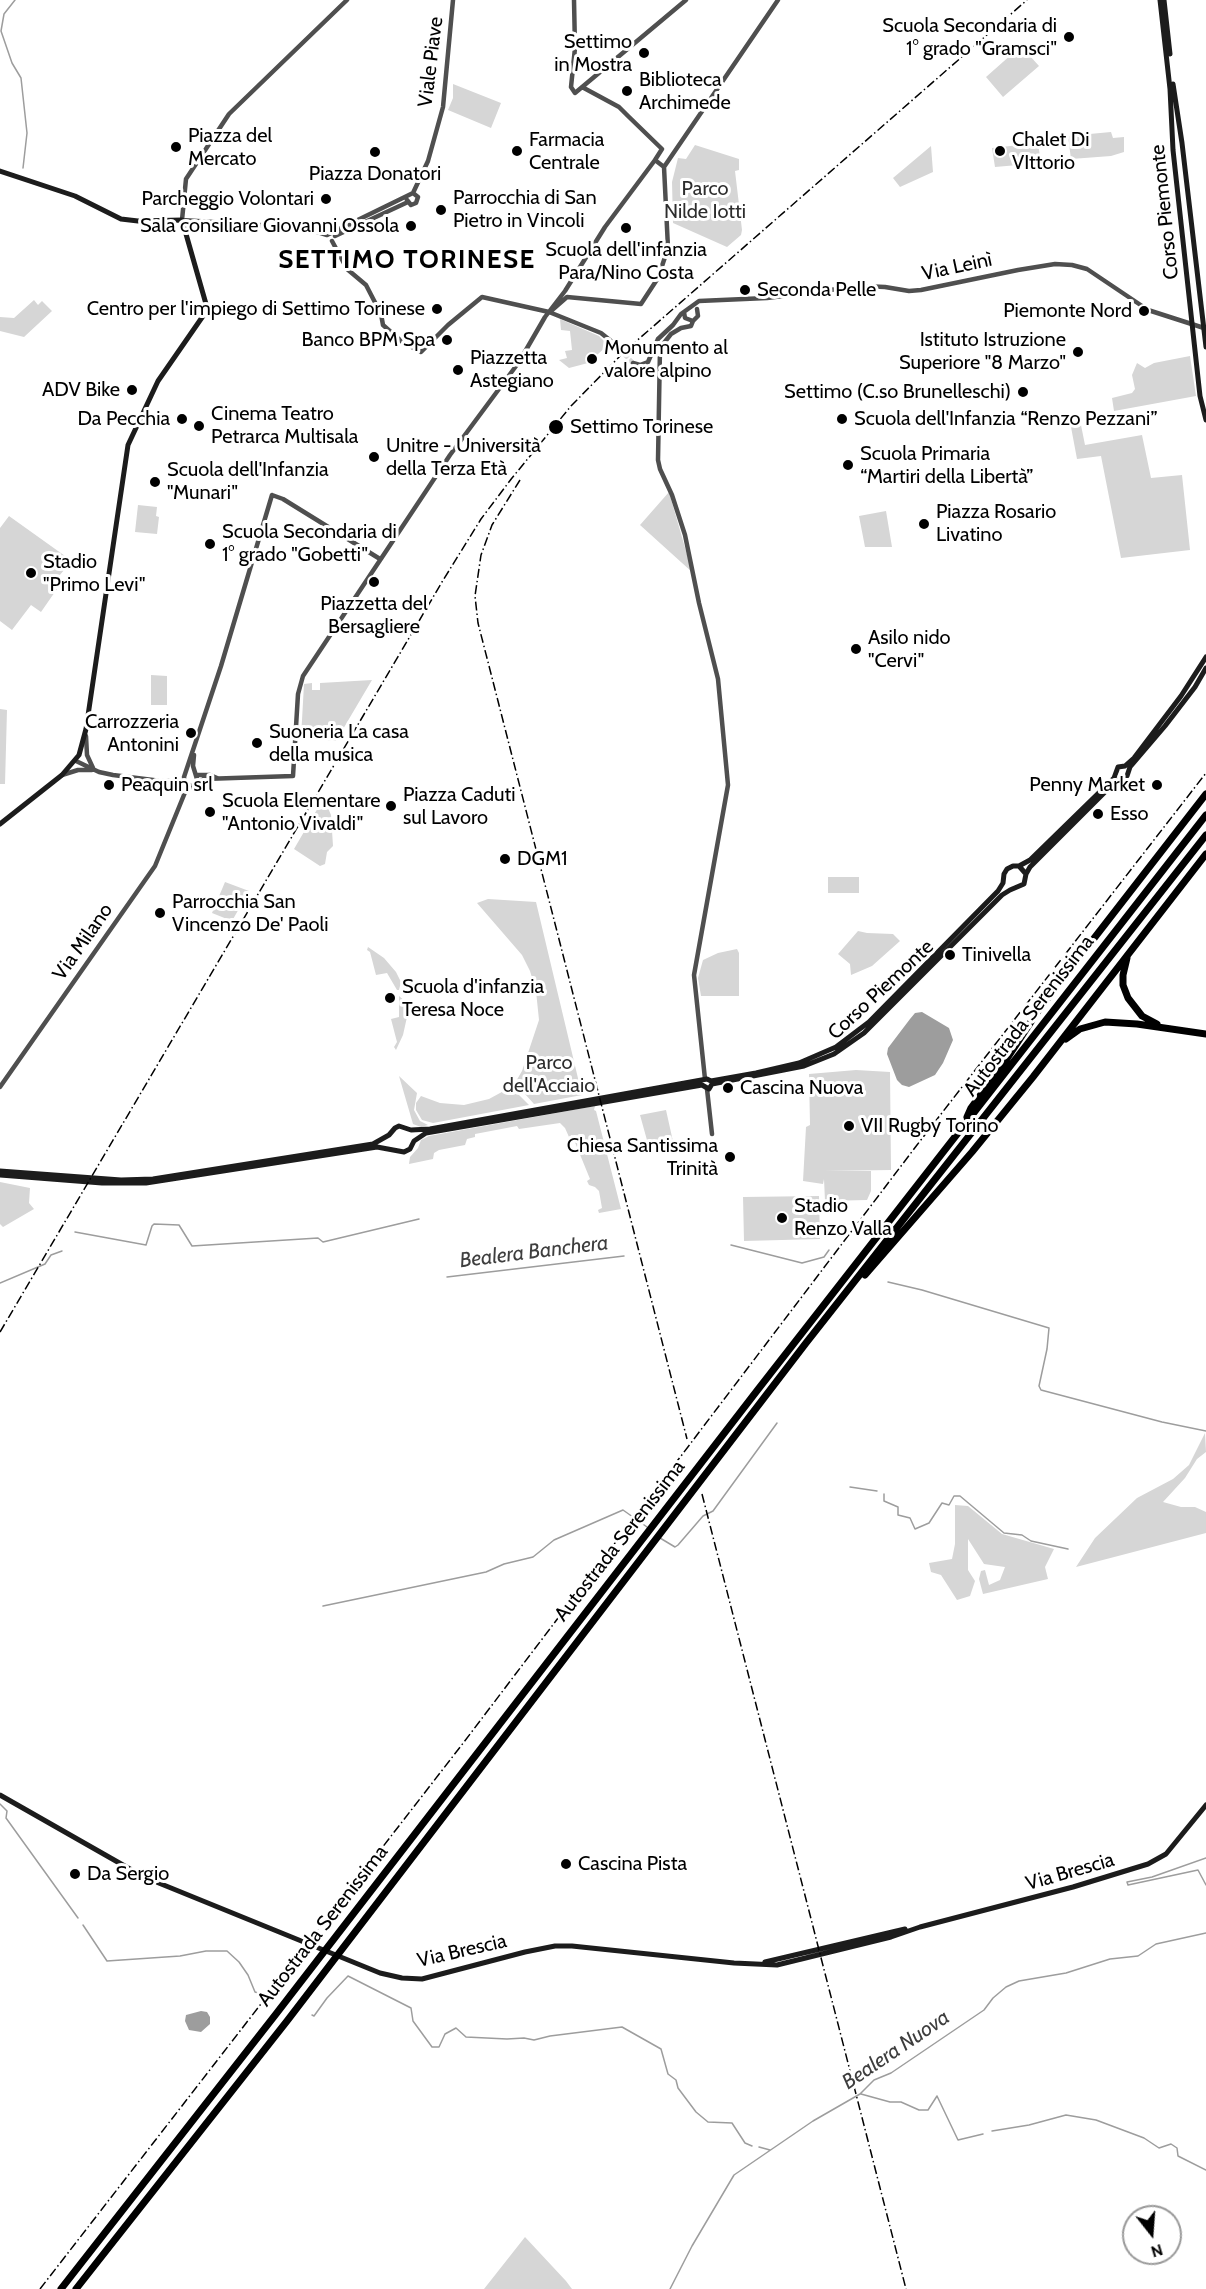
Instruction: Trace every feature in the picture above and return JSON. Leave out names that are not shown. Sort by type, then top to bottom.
[{"type":"highway","points":[[962,1128],[971,1108],[1040,1008],[1206,794]]},
{"type":"highway","name":"Autostrada Serenissima","points":[[61,2289],[1206,815]]},
{"type":"highway","name":"Autostrada Serenissima","points":[[76,2289],[294,2012],[806,1343],[1206,835]]},
{"type":"highway","points":[[806,1343],[972,1152],[1206,854]]},
{"type":"highway","points":[[1136,943],[1125,963],[1123,975],[1128,998],[1135,1008],[1152,1022],[1206,1032]]},
{"type":"highway","points":[[1033,1077],[1068,1037],[1093,1024],[1120,1022],[1206,1032]]},
{"type":"main road","name":"Corso Piemonte","points":[[1162,0],[1173,150],[1200,396],[1206,420]]},
{"type":"main road","name":"Corso Piemonte","points":[[1162,0],[1206,347]]},
{"type":"main road","points":[[0,171],[75,196],[122,219],[182,220],[203,290],[206,310],[158,381],[128,445],[82,748],[76,760],[62,775],[0,824]]},
{"type":"main road","points":[[1126,768],[1118,767],[1118,777],[1030,867],[1024,884],[1015,888],[1009,886],[1004,877],[1005,871],[1030,860],[1118,777],[1127,776],[1126,768],[1181,696],[1206,657]]},
{"type":"main road","points":[[1126,768],[1165,726],[1195,687],[1206,668]]},
{"type":"main road","points":[[1019,866],[1026,874]]},
{"type":"main road","name":"Corso Piemonte","points":[[707,1083],[799,1063],[844,1042],[869,1022],[998,891],[1004,883],[1004,877]]},
{"type":"main road","name":"Corso Piemonte","points":[[707,1083],[797,1068],[844,1048],[864,1033],[1002,895],[1015,888]]},
{"type":"main road","points":[[103,1181],[162,1177],[373,1144],[399,1126],[411,1130],[430,1129],[707,1083]]},
{"type":"main road","points":[[0,1173],[103,1181],[153,1182],[377,1147],[400,1152],[407,1150],[414,1141],[426,1133],[594,1102]]},
{"type":"main road","points":[[411,1130],[414,1141]]},
{"type":"main road","points":[[389,1135],[389,1143],[394,1149]]},
{"type":"main road","name":"Via Brescia","points":[[0,1795],[128,1870],[380,1973],[402,1978],[422,1979],[555,1946],[755,1964],[776,1962],[1073,1887],[1148,1864],[1166,1854],[1206,1805]]},
{"type":"street","points":[[347,0],[229,114],[186,179],[182,220],[305,228],[332,236],[407,200],[413,193]]},
{"type":"street","name":"Viale Piave","points":[[407,200],[412,205],[417,202],[418,197],[413,193],[428,161],[443,107],[453,0]]},
{"type":"street","points":[[574,0],[575,48],[571,87],[575,93],[686,0]]},
{"type":"street","points":[[566,295],[641,304],[658,278],[668,248],[664,167],[778,0]]},
{"type":"street","points":[[185,779],[194,784],[204,779],[293,776],[298,694],[301,680],[450,455],[506,381],[549,312],[566,295],[605,227],[662,149],[619,107],[582,87]]},
{"type":"street","points":[[655,160],[664,167]]},
{"type":"street","points":[[332,236],[347,269],[366,285],[381,314],[383,325],[401,341],[421,352],[448,325],[482,297],[549,312],[601,333],[611,341]]},
{"type":"street","name":"Via Leinì","points":[[686,318],[698,316],[695,308],[701,302],[794,295],[866,286],[909,291],[921,290],[1035,267],[1072,265],[1087,269],[1148,310],[1204,328]]},
{"type":"street","points":[[695,308],[688,307],[686,318],[691,326],[678,329],[660,348],[658,465],[672,495],[690,551],[699,603],[718,679],[723,715],[728,791],[694,981],[712,1134]]},
{"type":"street","points":[[633,363],[648,362],[658,339],[686,318]]},
{"type":"street","name":"Via Milano","points":[[0,1087],[155,866],[166,843],[272,495],[283,499],[380,559]]},
{"type":"street","points":[[86,729],[87,755],[95,770]]},
{"type":"street","name":"Via Milano","points":[[178,807],[184,793],[194,784],[194,752]]},
{"type":"street","points":[[76,760],[95,770],[113,775],[168,781],[185,779],[195,774],[217,778]]},
{"type":"street","points":[[62,775],[78,770],[95,770]]},
{"type":"street","points":[[168,781],[179,786],[182,791]]},
{"type":"green space","points":[[1021,46],[1039,66],[1003,97],[986,77]]},
{"type":"green space","points":[[453,84],[501,103],[491,128],[448,110],[453,98]]},
{"type":"green space","points":[[1111,132],[1113,138],[1124,137],[1124,152],[1111,156],[1071,159],[1068,136]]},
{"type":"green space","points":[[1038,143],[1041,163],[995,167],[992,148]]},
{"type":"green space","name":"Parco Nilde Iotti","points":[[695,145],[739,159],[739,170],[735,171],[742,230],[741,235],[727,247],[673,223],[672,182],[678,158],[686,159]]},
{"type":"green space","points":[[931,146],[933,172],[900,187],[893,178]]},
{"type":"green space","points":[[34,300],[38,305],[42,301],[52,311],[24,337],[0,331],[0,317],[14,318]]},
{"type":"green space","points":[[560,319],[599,336],[608,345],[588,363],[569,368],[559,360],[567,358],[565,351],[572,350],[570,331],[561,330]]},
{"type":"green space","points":[[1190,356],[1196,396],[1114,411],[1112,398],[1132,393],[1135,389],[1132,375],[1137,363],[1145,368],[1154,363]]},
{"type":"green space","points":[[1081,425],[1085,445],[1142,435],[1151,478],[1182,475],[1190,550],[1121,558],[1101,456],[1077,459],[1071,427]]},
{"type":"green space","points":[[669,492],[692,572],[640,525]]},
{"type":"green space","points":[[138,505],[157,507],[156,516],[159,517],[157,534],[135,532]]},
{"type":"green space","points":[[886,511],[892,547],[865,547],[859,516]]},
{"type":"green space","name":"Stadio \"Primo Levi\"","points":[[9,516],[72,561],[52,584],[57,589],[41,612],[31,605],[12,630],[0,621],[0,528]]},
{"type":"green space","points":[[151,675],[167,676],[167,705],[151,705]]},
{"type":"green space","points":[[372,680],[336,741],[301,738],[304,684],[312,683],[312,690],[320,690],[320,683]]},
{"type":"green space","points":[[0,709],[7,710],[5,784],[0,784]]},
{"type":"green space","points":[[325,801],[331,815],[333,846],[327,852],[325,864],[320,866],[294,849],[319,806]]},
{"type":"green space","points":[[828,877],[859,877],[859,893],[828,893]]},
{"type":"green space","points":[[225,882],[249,891],[232,921],[212,913]]},
{"type":"green space","name":"Parco dell'Acciaio","points":[[488,899],[536,902],[582,1095],[534,1104],[515,1083],[522,1071],[539,1020],[536,991],[522,955],[477,903]]},
{"type":"green space","points":[[858,931],[893,934],[900,941],[872,966],[851,975],[850,964],[838,954]]},
{"type":"green space","points":[[368,947],[384,958],[396,972],[401,982],[399,990],[387,973],[376,975]]},
{"type":"green space","points":[[737,949],[739,953],[739,996],[701,996],[698,978],[703,960],[718,953]]},
{"type":"green space","points":[[399,996],[406,1002],[407,1017],[403,1035],[396,1050],[394,1047],[397,1042],[391,1019],[399,1017]]},
{"type":"green space","name":"VII Rugby Torino","points":[[856,1070],[890,1072],[891,1170],[824,1171],[871,1171],[871,1191],[867,1200],[825,1201],[824,1179],[823,1184],[803,1181],[806,1127],[810,1125],[809,1074]]},
{"type":"green space","points":[[399,1076],[417,1093],[414,1110],[420,1121],[428,1125],[421,1127],[413,1124]]},
{"type":"green space","points":[[511,1087],[529,1105],[433,1123],[422,1120],[416,1110],[416,1103],[421,1096],[440,1103],[464,1105],[489,1099]]},
{"type":"green space","points":[[595,1106],[594,1110],[621,1209],[599,1213],[598,1210],[602,1208],[599,1191],[589,1185],[587,1181],[590,1179],[572,1135],[569,1137],[560,1123],[519,1129],[517,1126],[475,1134],[475,1137],[467,1139],[465,1145],[439,1150],[434,1153],[433,1159],[409,1164],[410,1157],[418,1148],[421,1140],[429,1136]]},
{"type":"green space","points":[[666,1110],[674,1146],[650,1151],[640,1115]]},
{"type":"green space","points":[[0,1182],[30,1188],[29,1203],[34,1209],[3,1227],[0,1224]]},
{"type":"green space","name":"Stadio Renzo Valla","points":[[819,1196],[820,1239],[744,1241],[743,1197]]},
{"type":"green space","points":[[1205,1433],[1206,1452],[1197,1459],[1185,1478],[1163,1502],[1181,1507],[1195,1507],[1206,1512],[1206,1533],[1076,1567],[1095,1538],[1137,1498],[1173,1479],[1189,1465]]},
{"type":"green space","points":[[955,1505],[968,1506],[1002,1534],[1054,1549],[1045,1567],[1048,1579],[983,1594],[979,1579],[981,1571],[985,1570],[989,1585],[1000,1580],[1005,1567],[984,1564],[968,1539],[968,1570],[975,1581],[970,1596],[957,1600],[941,1575],[931,1572],[929,1563],[952,1559],[955,1544]]},
{"type":"green space","points":[[525,2237],[566,2281],[572,2289],[484,2289]]},
{"type":"shaded area","points":[[922,1012],[949,1028],[953,1040],[935,1075],[909,1087],[897,1080],[887,1054],[888,1048],[915,1013]]},
{"type":"shaded area","points":[[201,2011],[207,2012],[210,2024],[201,2032],[189,2030],[185,2021],[186,2015]]},
{"type":"waterway","points":[[15,0],[4,14],[1,31],[12,63],[21,78],[27,133],[23,168]]},
{"type":"waterway","name":"Bealera Banchera","points":[[75,1232],[146,1245],[154,1224],[179,1225],[192,1246],[318,1238],[323,1242],[419,1219]]},
{"type":"waterway","name":"Bealera Banchera","points":[[731,1245],[802,1263],[824,1257],[829,1250]]},
{"type":"waterway","name":"Bealera Banchera","points":[[0,1283],[45,1264],[51,1255],[62,1251]]},
{"type":"waterway","name":"Bealera Banchera","points":[[447,1277],[624,1256]]},
{"type":"waterway","name":"Bealera Banchera","points":[[888,1282],[1049,1328],[1039,1386],[1041,1390],[1162,1422],[1206,1431]]},
{"type":"waterway","points":[[660,1538],[675,1547],[703,1516],[713,1511],[777,1423]]},
{"type":"waterway","points":[[850,1487],[877,1491]]},
{"type":"waterway","points":[[884,1494],[884,1501],[898,1507],[898,1515],[910,1518],[915,1529],[929,1523],[942,1503],[949,1505],[954,1496],[960,1496],[1004,1533],[1022,1535],[1031,1541],[1068,1549]]},
{"type":"waterway","points":[[323,1606],[486,1572],[504,1564],[533,1557],[554,1540],[623,1510],[647,1527]]},
{"type":"waterway","points":[[0,1804],[7,1811],[6,1818],[78,1918]]},
{"type":"waterway","points":[[1206,1858],[1152,1877],[1127,1882],[1128,1885],[1198,1870],[1206,1885]]},
{"type":"waterway","points":[[83,1925],[107,1961],[227,1951],[248,1975],[255,1992],[264,1995]]},
{"type":"waterway","name":"Bealera Nuova","points":[[670,2289],[692,2246],[734,2175],[813,2121],[860,2094],[874,2080],[891,2073],[984,2010],[1006,1987],[1019,1981],[1066,1973],[1110,1959],[1138,1956],[1156,1944],[1206,1933]]},
{"type":"waterway","points":[[312,2015],[314,2016],[348,1976],[411,2008],[413,2021],[432,2047],[439,2047],[445,2034],[456,2028],[466,2037],[534,2040],[622,2027],[661,2049],[668,2074],[676,2080],[678,2088],[696,2112],[708,2122],[732,2123],[745,2143],[752,2146]]},
{"type":"waterway","points":[[861,2094],[890,2102],[901,2102],[919,2110],[928,2110],[937,2096],[958,2140],[983,2134]]},
{"type":"waterway","points":[[992,2131],[1029,2125],[1066,2115],[1096,2120],[1144,2138],[1159,2148],[1171,2144],[1177,2148],[1178,2156],[1206,2170]]},
{"type":"waterway","points":[[759,2147],[770,2150]]},
{"type":"tunnel","points":[[611,341],[633,363]]},
{"type":"railway","points":[[0,1332],[442,582],[481,519],[512,478],[571,406],[625,351],[1027,0]]},
{"type":"railway","points":[[520,480],[492,525],[481,555],[475,596],[478,623],[687,1439]]},
{"type":"railway","points":[[40,2289],[464,1742],[917,1145],[1206,773]]},
{"type":"railway","points":[[702,1494],[906,2289]]},
{"type":"place","name":"Scuola Secondaria di 1° grado \"Gramsci\"","points":[[1069,37]]},
{"type":"place","name":"Settimo in Mostra","points":[[644,53]]},
{"type":"place","name":"Biblioteca Archimede","points":[[627,91]]},
{"type":"place","name":"Piazza del Mercato","points":[[176,147]]},
{"type":"place","name":"Farmacia Centrale","points":[[517,151]]},
{"type":"place","name":"Chalet Di VIttorio","points":[[1000,151]]},
{"type":"place","name":"Piazza Donatori","points":[[375,152]]},
{"type":"place","name":"Parcheggio Volontari","points":[[326,199]]},
{"type":"place","name":"Parrocchia di San Pietro in Vincoli","points":[[441,210]]},
{"type":"place","name":"Sala consiliare Giovanni Ossola","points":[[411,226]]},
{"type":"place","name":"Scuola dell'infanzia Para/Nino Costa","points":[[626,228]]},
{"type":"place","name":"Seconda Pelle","points":[[745,290]]},
{"type":"place","name":"Centro per l'impiego di Settimo Torinese","points":[[437,309]]},
{"type":"place","name":"Piemonte Nord","points":[[1144,311]]},
{"type":"place","name":"Banco BPM Spa","points":[[447,340]]},
{"type":"place","name":"Istituto Istruzione Superiore \"8 Marzo\"","points":[[1078,352]]},
{"type":"place","name":"Monumento al valore alpino","points":[[592,359]]},
{"type":"place","name":"Piazzetta Astegiano","points":[[458,370]]},
{"type":"place","name":"ADV Bike","points":[[132,390]]},
{"type":"place","name":"Settimo (C.so Brunelleschi)","points":[[1023,392]]},
{"type":"place","name":"Da Pecchia","points":[[182,419]]},
{"type":"place","name":"Scuola dell'Infanzia “Renzo Pezzani”","points":[[842,419]]},
{"type":"place","name":"Cinema Teatro Petrarca Multisala","points":[[199,426]]},
{"type":"place","name":"Settimo Torinese","points":[[556,427]]},
{"type":"place","name":"Unitre - Università della Terza Età","points":[[374,457]]},
{"type":"place","name":"Scuola Primaria “Martiri della Libertà”","points":[[848,465]]},
{"type":"place","name":"Scuola dell'Infanzia \"Munari\"","points":[[155,482]]},
{"type":"place","name":"Piazza Rosario Livatino","points":[[924,524]]},
{"type":"place","name":"Scuola Secondaria di 1° grado \"Gobetti\"","points":[[210,544]]},
{"type":"place","name":"Stadio \"Primo Levi\"","points":[[31,573]]},
{"type":"place","name":"Piazzetta del Bersagliere","points":[[374,582]]},
{"type":"place","name":"Asilo nido \"Cervi\"","points":[[856,649]]},
{"type":"place","name":"Carrozzeria Antonini","points":[[191,733]]},
{"type":"place","name":"Suoneria La casa della musica","points":[[257,743]]},
{"type":"place","name":"Peaquin srl","points":[[109,785]]},
{"type":"place","name":"Penny Market","points":[[1157,785]]},
{"type":"place","name":"Piazza Caduti sul Lavoro","points":[[391,806]]},
{"type":"place","name":"Scuola Elementare \"Antonio Vivaldi\"","points":[[210,812]]},
{"type":"place","name":"Esso","points":[[1098,814]]},
{"type":"place","name":"DGM1","points":[[505,859]]},
{"type":"place","name":"Parrocchia San Vincenzo De' Paoli","points":[[160,913]]},
{"type":"place","name":"Tinivella","points":[[950,955]]},
{"type":"place","name":"Scuola d'infanzia Teresa Noce","points":[[390,998]]},
{"type":"place","name":"Cascina Nuova","points":[[728,1088]]},
{"type":"place","name":"VII Rugby Torino","points":[[849,1126]]},
{"type":"place","name":"Chiesa Santissima Trinità","points":[[730,1157]]},
{"type":"place","name":"Stadio Renzo Valla","points":[[782,1218]]},
{"type":"place","name":"Cascina Pista","points":[[566,1864]]},
{"type":"place","name":"Da Sergio","points":[[75,1874]]},
{"type":"district","name":"SETTIMO TORINESE","points":[[407,260]]}]
